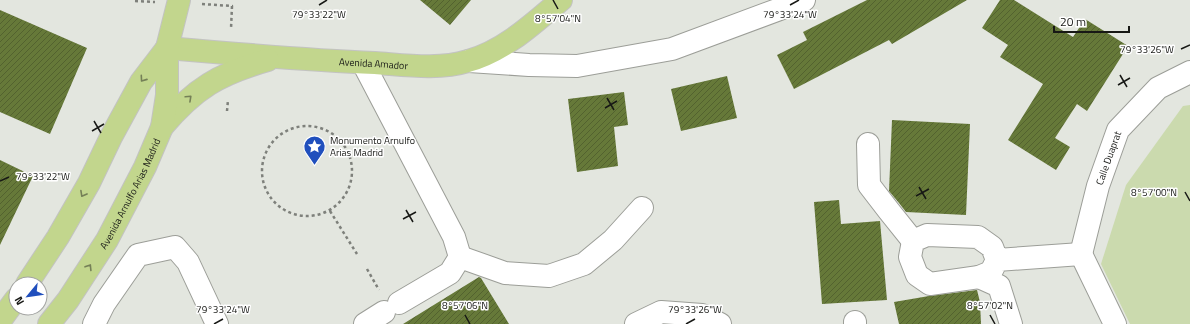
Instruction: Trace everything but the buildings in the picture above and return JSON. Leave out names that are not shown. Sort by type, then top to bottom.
[{"type":"main road","name":"Avenida Arnulfo Arias Madrid","points":[[49,324],[68,300],[107,240],[145,167],[162,127],[167,95],[167,48],[179,0]]},
{"type":"main road","name":"Avenida Amador","points":[[167,48],[363,63],[425,66],[451,64],[469,61],[499,48],[528,28],[561,0]]},
{"type":"main road","name":"Avenida Arnulfo Arias Madrid","points":[[32,276],[58,237],[89,183],[111,137],[141,82],[167,48]]},
{"type":"main road","points":[[162,127],[195,92],[210,82],[238,70],[279,57]]},
{"type":"main road","points":[[62,324],[68,300]]},
{"type":"main road","points":[[0,321],[8,310]]},
{"type":"street","points":[[469,61],[529,65],[577,66],[672,49],[804,0]]},
{"type":"street","points":[[363,63],[454,237],[460,257],[450,273],[388,303],[365,324]]},
{"type":"street","name":"Calle Duaprat","points":[[1081,254],[1098,186],[1118,130],[1158,88],[1190,72]]},
{"type":"street","points":[[868,144],[870,184],[888,211],[913,241]]},
{"type":"street","points":[[460,257],[505,273],[549,276],[584,264],[613,240],[642,208]]},
{"type":"street","points":[[927,235],[978,237],[992,247],[997,260],[991,272],[979,277],[930,284],[917,275],[910,257],[913,241],[927,235]]},
{"type":"street","points":[[94,324],[104,304],[138,254],[175,247],[188,262],[217,324]]},
{"type":"street","points":[[997,260],[1081,254],[1115,324]]},
{"type":"street","points":[[979,277],[999,286],[1011,324]]},
{"type":"street","points":[[636,324],[662,312],[702,315],[720,324]]},
{"type":"path","points":[[298,126],[312,126],[326,129],[338,137],[347,148],[352,162],[352,176],[349,190],[341,202],[330,211],[314,216],[299,216],[284,210],[272,200],[265,186],[262,170],[265,155],[272,142],[284,131],[298,126]]},
{"type":"path","points":[[330,211],[357,254]]},
{"type":"path","points":[[367,269],[388,303]]},
{"type":"green space","points":[[1190,105],[1190,324],[1130,324],[1101,264],[1126,185],[1183,106]]},
{"type":"place","name":"Monumento Arnulfo Arias Madrid","points":[[315,166]]}]
